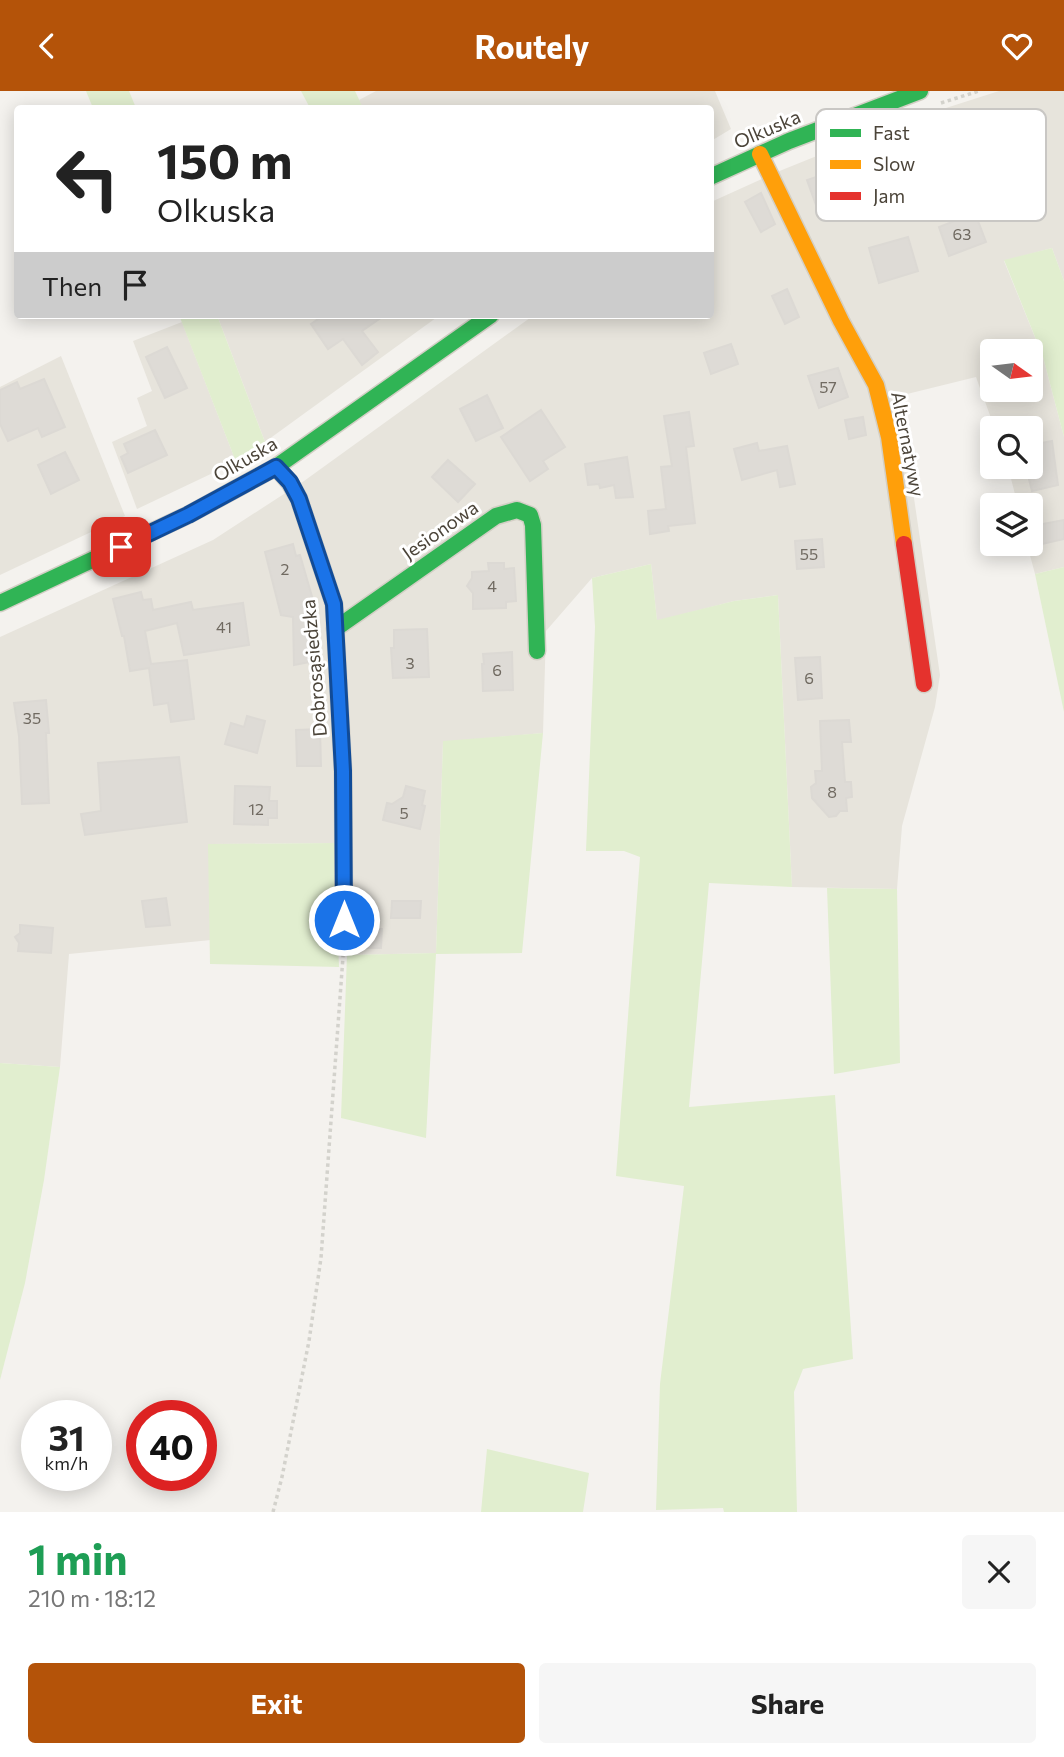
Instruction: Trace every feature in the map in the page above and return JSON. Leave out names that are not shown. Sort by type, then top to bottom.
[{"type":"street","name":"Olkuska","points":[[874,109],[920,91]]},
{"type":"street","name":"Olkuska","points":[[714,175],[816,132]]},
{"type":"street","name":"Alternatywy","points":[[760,154],[841,321],[876,385],[889,437],[924,684]]},
{"type":"street","name":"Olkuska","points":[[0,603],[188,515],[276,467],[485,319]]},
{"type":"street","name":"Dobrosąsiedzka","points":[[276,467],[290,482],[299,499],[334,604],[343,771],[344,920]]},
{"type":"street","name":"Jesionowa","points":[[335,629],[496,516],[514,509],[523,510],[530,515],[533,525],[537,652]]},
{"type":"path","points":[[273,1512],[309,1341],[321,1258],[344,965],[344,920]]},
{"type":"shaded area","points":[[376,91],[715,91],[731,129],[714,139],[714,105],[361,105],[359,100]]},
{"type":"shaded area","points":[[999,91],[1064,91],[1064,281],[1052,248],[1004,261],[1036,339],[980,339],[980,388],[976,377],[899,396],[940,675],[935,707],[902,826],[897,889],[792,887],[778,595],[734,601],[657,621],[651,564],[592,578],[546,631],[543,733],[443,742],[436,953],[347,955],[350,843],[209,844],[211,940],[69,954],[60,1067],[0,1063],[0,637],[213,540],[304,481],[528,319],[714,319],[714,201],[816,156],[816,221],[1046,221],[1046,109],[943,109]]},
{"type":"shaded area","points":[[219,319],[434,319],[265,442]]},
{"type":"shaded area","points":[[182,322],[236,462],[137,509],[112,442],[147,426],[137,398],[152,391],[133,341]]},
{"type":"shaded area","points":[[61,356],[125,516],[0,575],[0,387]]},
{"type":"shaded area","points":[[1043,357],[1064,437],[1064,567],[1035,574],[1030,556],[1043,556],[1043,493],[1015,493],[1011,479],[1043,479],[1043,416],[990,416],[986,403],[1043,403]]},
{"type":"green space","points":[[86,91],[129,91],[135,105],[92,105]]},
{"type":"green space","points":[[301,91],[355,91],[362,105],[308,105]]},
{"type":"green space","points":[[1052,248],[1064,281],[1064,437],[1043,357],[1043,339],[1036,339],[1004,260]]},
{"type":"green space","points":[[181,319],[219,319],[265,442],[236,462]]},
{"type":"green space","points":[[651,564],[657,620],[734,601],[778,595],[792,887],[709,883],[689,1107],[835,1095],[853,1359],[803,1369],[794,1392],[797,1512],[724,1512],[723,1508],[656,1510],[660,1384],[684,1186],[616,1176],[640,857],[624,851],[586,851],[595,627],[592,578]]},
{"type":"green space","points":[[1064,567],[1064,712],[1035,574]]},
{"type":"green space","points":[[543,733],[522,953],[436,954],[426,1138],[341,1118],[347,955],[436,953],[443,741]]},
{"type":"green space","points":[[334,843],[339,967],[210,964],[208,844]]},
{"type":"green space","points":[[827,888],[897,889],[900,1063],[834,1074]]},
{"type":"green space","points":[[0,1063],[60,1067],[44,1180],[25,1283],[0,1380]]},
{"type":"green space","points":[[487,1449],[589,1473],[583,1512],[481,1512]]},
{"type":"building","points":[[816,177],[816,205],[807,180]]},
{"type":"building","points":[[761,193],[775,224],[761,232],[745,202]]},
{"type":"building","points":[[954,221],[978,221],[986,242],[949,256],[939,227]]},
{"type":"building","points":[[908,237],[918,271],[879,283],[869,248]]},
{"type":"building","points":[[787,289],[799,317],[785,324],[772,296]]},
{"type":"building","points":[[318,319],[379,319],[362,331],[378,352],[362,365],[343,339],[328,349],[311,324]]},
{"type":"building","points":[[731,344],[738,364],[711,374],[704,353]]},
{"type":"building","points":[[167,347],[187,388],[165,398],[146,357]]},
{"type":"building","points":[[838,368],[848,397],[819,408],[808,376]]},
{"type":"building","points":[[44,379],[65,427],[42,437],[38,428],[8,441],[0,424],[0,390],[17,382],[20,389]]},
{"type":"building","points":[[487,395],[503,428],[476,441],[460,409]]},
{"type":"building","points":[[541,410],[565,447],[543,461],[548,469],[530,481],[501,437]]},
{"type":"building","points":[[689,412],[694,446],[686,447],[695,523],[668,526],[669,531],[650,534],[648,511],[666,509],[661,467],[672,466],[664,416]]},
{"type":"building","points":[[863,417],[866,435],[849,439],[845,420]]},
{"type":"building","points":[[155,430],[167,455],[128,473],[121,457],[128,453],[124,444]]},
{"type":"building","points":[[1052,441],[1058,485],[1032,491],[1029,479],[1043,479],[1043,443]]},
{"type":"building","points":[[757,443],[759,451],[787,446],[795,484],[780,487],[777,470],[742,480],[734,449]]},
{"type":"building","points":[[65,452],[79,480],[51,494],[38,465]]},
{"type":"building","points":[[627,457],[633,497],[616,498],[614,485],[600,488],[599,484],[588,485],[585,464]]},
{"type":"building","points":[[448,460],[475,484],[458,502],[432,477]]},
{"type":"building","points":[[1064,520],[1064,539],[1043,544],[1043,524]]},
{"type":"building","points":[[822,539],[824,567],[797,569],[795,541]]},
{"type":"building","points":[[293,544],[296,556],[300,555],[313,600],[309,600],[320,660],[294,665],[293,617],[281,615],[265,552]]},
{"type":"building","points":[[488,563],[504,563],[504,569],[514,568],[516,601],[506,602],[506,608],[473,609],[473,593],[467,586],[472,572],[489,571]]},
{"type":"building","points":[[141,592],[143,600],[151,599],[153,610],[191,602],[193,610],[243,603],[249,645],[184,655],[177,623],[145,631],[151,664],[187,660],[194,719],[171,722],[168,703],[154,705],[149,668],[130,671],[124,636],[113,599]]},
{"type":"building","points":[[427,629],[429,677],[393,678],[391,648],[394,648],[394,630]]},
{"type":"building","points":[[512,652],[513,690],[483,691],[483,654]]},
{"type":"building","points":[[820,657],[822,698],[798,700],[795,658]]},
{"type":"building","points":[[46,700],[49,803],[22,804],[19,736],[14,703]]},
{"type":"building","points":[[247,716],[265,721],[257,753],[225,744],[231,723],[244,727]]},
{"type":"building","points":[[849,720],[851,742],[842,742],[845,782],[851,782],[852,797],[846,798],[847,811],[840,811],[836,816],[829,817],[812,798],[811,787],[816,783],[815,771],[822,771],[820,721]]},
{"type":"building","points":[[320,729],[321,766],[297,766],[296,730]]},
{"type":"building","points":[[179,757],[187,822],[85,835],[81,814],[101,811],[98,763]]},
{"type":"building","points":[[235,786],[270,787],[269,801],[277,801],[277,818],[268,818],[268,825],[234,824]]},
{"type":"building","points":[[406,786],[425,791],[420,829],[383,820],[387,803],[392,804],[403,797]]},
{"type":"building","points":[[166,898],[170,925],[146,927],[142,901]]},
{"type":"building","points":[[392,901],[421,901],[420,918],[391,918]]},
{"type":"building","points":[[20,925],[53,928],[51,953],[18,951],[19,943],[15,937],[20,933]]},
{"type":"building","points":[[358,928],[382,929],[381,948],[357,948]]},
{"type":"traffic: fast","points":[[873,109],[920,91]]},
{"type":"traffic: fast","points":[[714,175],[816,131]]},
{"type":"traffic: fast","points":[[0,603],[188,515],[276,467],[485,319]]},
{"type":"traffic: fast","points":[[276,467],[299,499],[334,604],[343,771],[344,920]]},
{"type":"traffic: fast","points":[[335,629],[496,516],[517,510],[530,515],[533,525],[537,651]]},
{"type":"traffic: slow","points":[[760,154],[841,321],[876,385],[889,437],[904,544]]},
{"type":"traffic: jam","points":[[904,544],[924,684]]},
{"type":"route","points":[[121,547],[188,515],[276,467],[290,482],[299,499],[334,604],[343,771],[344,920]]}]
